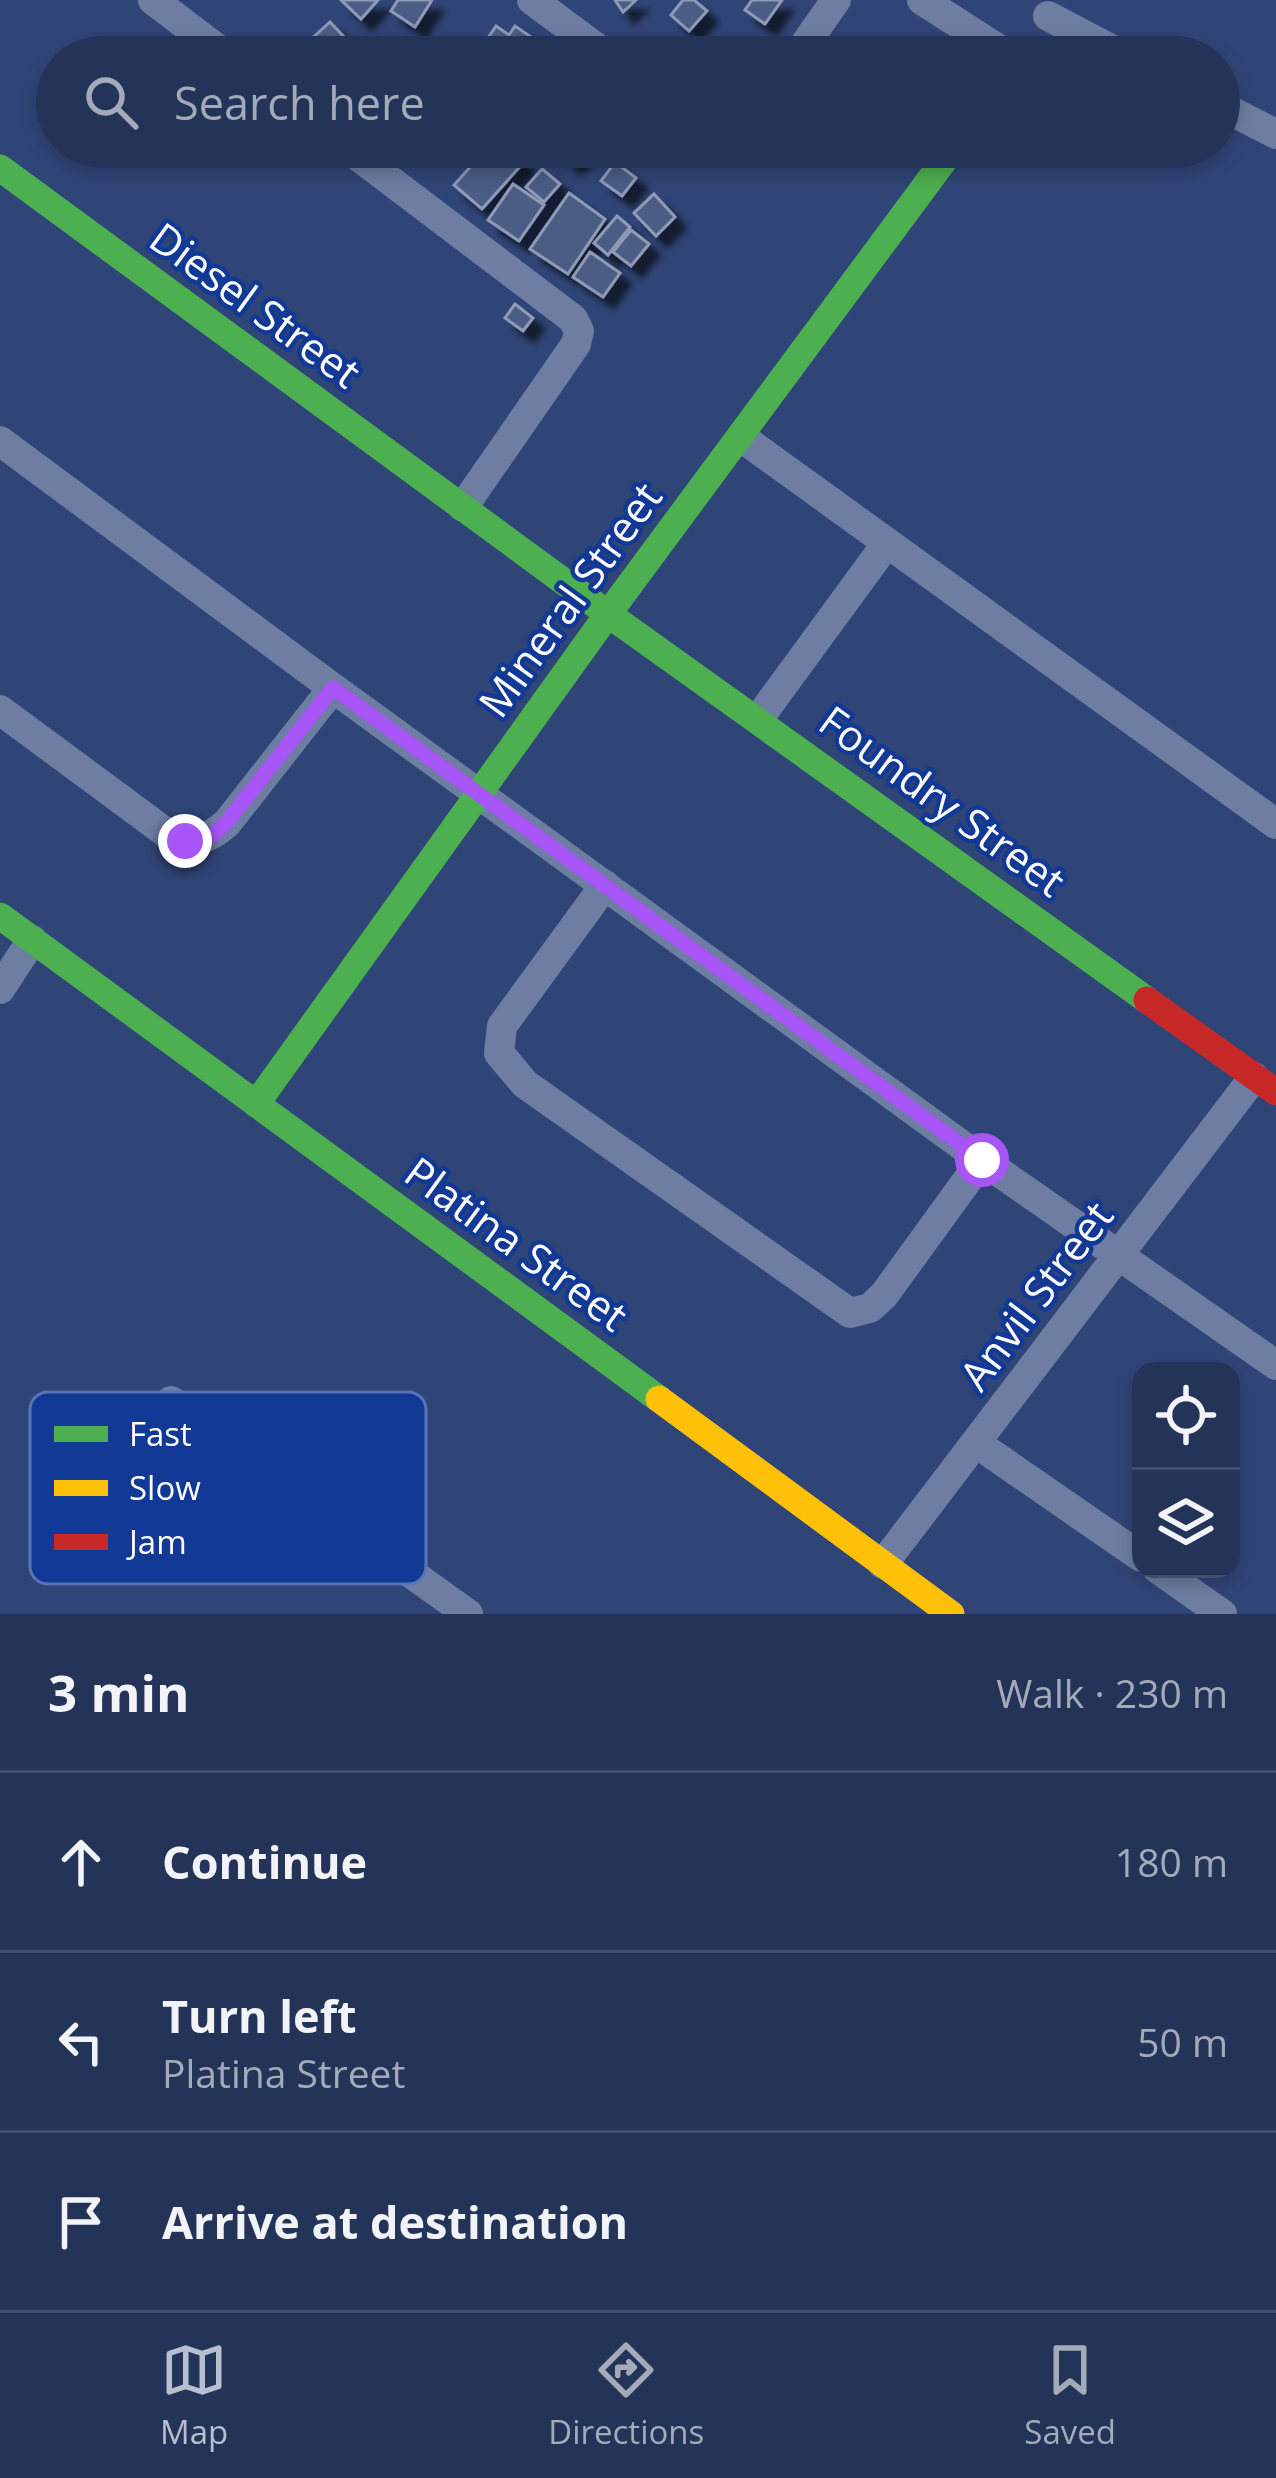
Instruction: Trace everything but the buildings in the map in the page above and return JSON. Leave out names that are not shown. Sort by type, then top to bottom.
[{"type":"street","points":[[153,0],[200,36]]},
{"type":"street","points":[[532,0],[581,36]]},
{"type":"street","points":[[811,36],[836,0]]},
{"type":"street","points":[[922,0],[981,36]]},
{"type":"street","points":[[1032,36],[1053,8],[1095,36]]},
{"type":"street","points":[[1240,116],[1276,134]]},
{"type":"street","name":"Diesel Street","points":[[0,168],[608,614],[759,718]]},
{"type":"street","points":[[374,168],[573,320],[579,331],[576,344],[463,507]]},
{"type":"street","name":"Mineral Street","points":[[256,1104],[608,614],[939,168]]},
{"type":"street","points":[[741,437],[1276,824]]},
{"type":"street","points":[[0,441],[982,1160],[1276,1365]]},
{"type":"street","name":"Foundry Street","points":[[887,543],[759,718],[1265,1085]]},
{"type":"street","points":[[0,710],[170,835],[200,841],[226,823],[333,688]]},
{"type":"street","points":[[605,885],[502,1026],[499,1053],[525,1084],[850,1313],[876,1304],[982,1160]]},
{"type":"street","name":"Platina Street","points":[[0,916],[951,1614]]},
{"type":"street","points":[[0,989],[32,940]]},
{"type":"street","name":"Anvil Street","points":[[883,1564],[1119,1255],[1265,1085]]},
{"type":"street","points":[[976,1443],[1132,1551]]},
{"type":"street","points":[[1171,1578],[1222,1614]]},
{"type":"street","points":[[426,1584],[468,1614]]},
{"type":"traffic: fast","points":[[0,168],[608,614],[1147,1000]]},
{"type":"traffic: fast","points":[[256,1104],[608,614],[938,168]]},
{"type":"traffic: fast","points":[[0,916],[659,1399]]},
{"type":"traffic: slow","points":[[659,1399],[951,1614]]},
{"type":"traffic: jam","points":[[1147,1000],[1276,1092]]},
{"type":"route","points":[[185,841],[212,836],[226,823],[333,688],[982,1160]]}]
